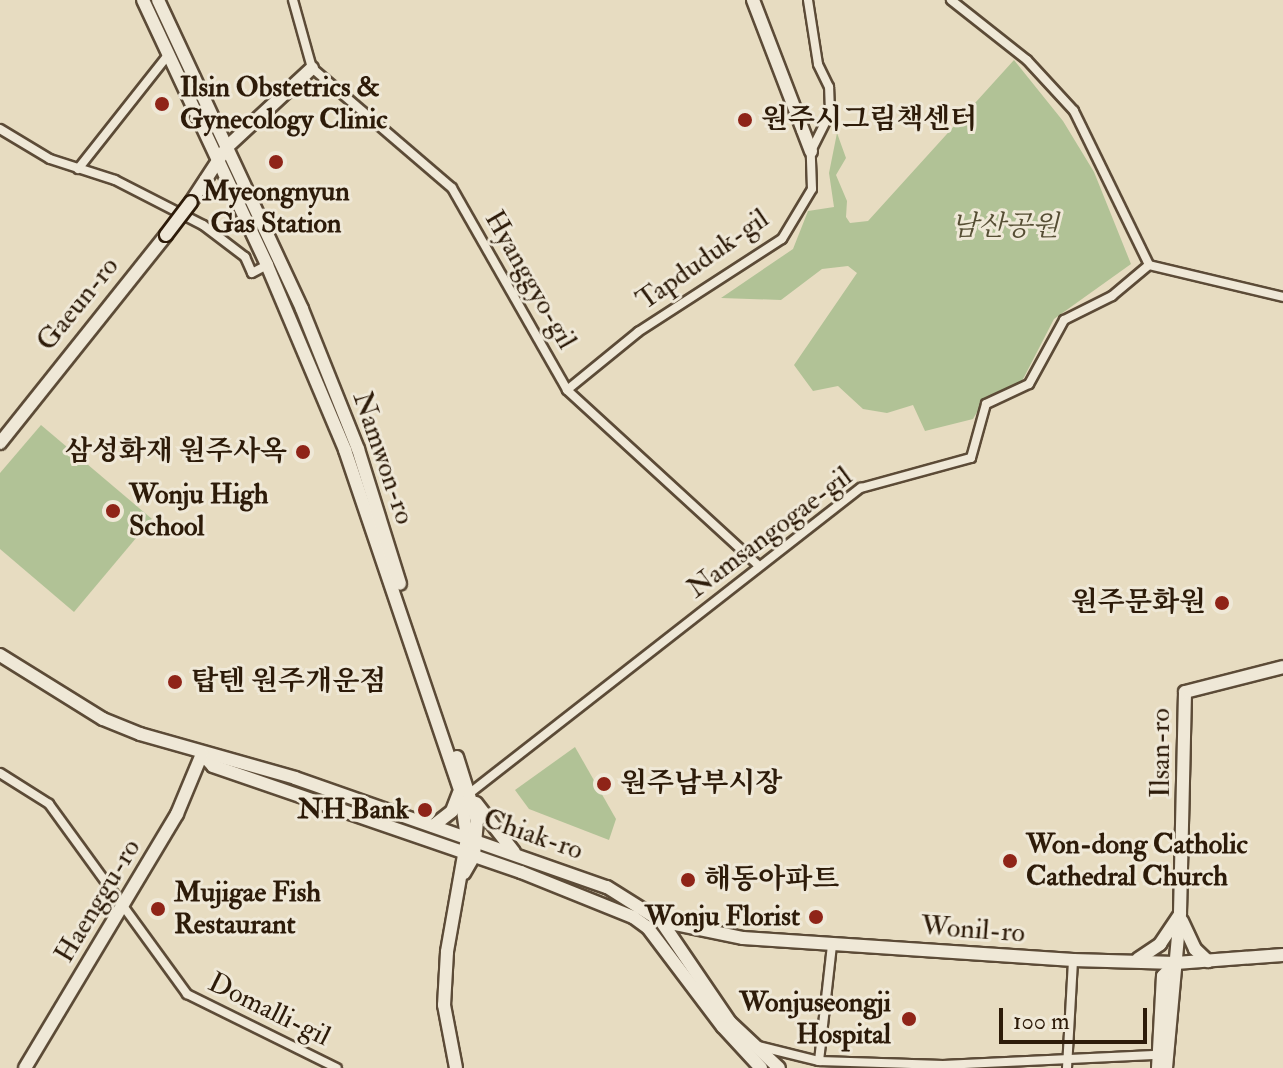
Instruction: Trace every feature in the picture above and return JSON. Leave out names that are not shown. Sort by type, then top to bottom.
[{"type":"street","name":"Namwon-ro","points":[[143,0],[267,265],[345,450],[465,791]]},
{"type":"street","name":"Namwon-ro","points":[[158,0],[302,309],[358,449],[465,791],[471,840]]},
{"type":"street","points":[[216,161],[227,147],[312,68],[293,0]]},
{"type":"street","points":[[753,0],[811,151]]},
{"type":"street","name":"Tapduduk-gil","points":[[567,390],[638,332],[782,239],[812,189],[811,151],[830,113],[829,87],[818,64],[808,0]]},
{"type":"street","points":[[951,0],[1027,60],[1074,111],[1149,265],[1283,297]]},
{"type":"street","points":[[78,169],[168,55]]},
{"type":"street","name":"Hyanggyo-gil","points":[[312,68],[376,117],[452,188],[567,390],[759,566]]},
{"type":"street","points":[[0,129],[78,169],[115,180],[203,225],[245,257],[252,273],[267,265]]},
{"type":"street","name":"Gaeun-ro","points":[[0,443],[82,334],[166,235],[216,161]]},
{"type":"street","name":"Namsangogae-gil","points":[[465,791],[872,482],[971,458],[986,404],[1029,384],[1064,320],[1112,296],[1149,265]]},
{"type":"street","name":"Chiak-ro","points":[[0,655],[103,719],[202,754],[243,761],[607,887],[661,921],[709,996],[750,1043],[779,1068]]},
{"type":"street","name":"Ilsan-ro","points":[[1162,1061],[1180,913],[1185,692],[1283,667]]},
{"type":"street","name":"Chiak-ro","points":[[202,754],[213,766],[469,854],[633,917],[648,928],[701,1001],[761,1068]]},
{"type":"street","name":"Haenggu-ro","points":[[25,1068],[177,814],[202,754]]},
{"type":"street","name":"Domalli-gil","points":[[0,773],[49,804],[187,994],[337,1068]]},
{"type":"street","points":[[433,826],[457,804],[465,791],[516,854]]},
{"type":"street","points":[[456,1068],[444,1005],[447,952],[471,840]]},
{"type":"street","points":[[1180,913],[1185,934],[1208,961]]},
{"type":"street","points":[[1129,962],[1149,955],[1180,913]]},
{"type":"street","name":"Wonil-ro","points":[[661,921],[703,933],[832,946],[1073,960],[1176,963],[1283,955]]},
{"type":"street","points":[[819,1061],[832,946]]},
{"type":"street","points":[[1067,1068],[1073,960]]},
{"type":"street","points":[[750,1043],[807,1064],[819,1061],[943,1065],[1068,1057],[1162,1061]]},
{"type":"green space","name":"남산공원","points":[[1014,60],[1063,121],[1094,172],[1131,264],[1054,319],[1021,383],[986,397],[973,419],[925,431],[913,405],[887,413],[863,409],[838,386],[813,391],[794,365],[857,273],[848,266],[822,269],[781,300],[721,298],[793,249],[808,211],[834,207],[829,173],[837,133],[846,158],[836,175],[847,201],[846,217],[850,223],[868,221]]},
{"type":"green space","points":[[41,425],[152,519],[74,612],[0,549],[0,473]]},
{"type":"green space","points":[[575,747],[616,819],[609,840],[529,809],[515,790]]},
{"type":"place","name":"Ilsin Obstetrics & Gynecology Clinic","points":[[162,104]]},
{"type":"place","name":"원주시그림책센터","points":[[745,120]]},
{"type":"place","name":"Myeongnyun Gas Station","points":[[276,162]]},
{"type":"place","name":"삼성화재 원주사옥","points":[[303,452]]},
{"type":"place","name":"Wonju High School","points":[[113,511]]},
{"type":"place","name":"원주문화원","points":[[1222,603]]},
{"type":"place","name":"탑텐 원주개운점","points":[[175,682]]},
{"type":"place","name":"원주남부시장","points":[[604,784]]},
{"type":"place","name":"NH Bank","points":[[425,810]]},
{"type":"place","name":"Won-dong Catholic Cathedral Church","points":[[1010,861]]},
{"type":"place","name":"해동아파트","points":[[688,880]]},
{"type":"place","name":"Mujigae Fish Restaurant","points":[[158,909]]},
{"type":"place","name":"Wonju Florist","points":[[816,917]]},
{"type":"place","name":"Wonjuseongji Hospital","points":[[909,1019]]}]
